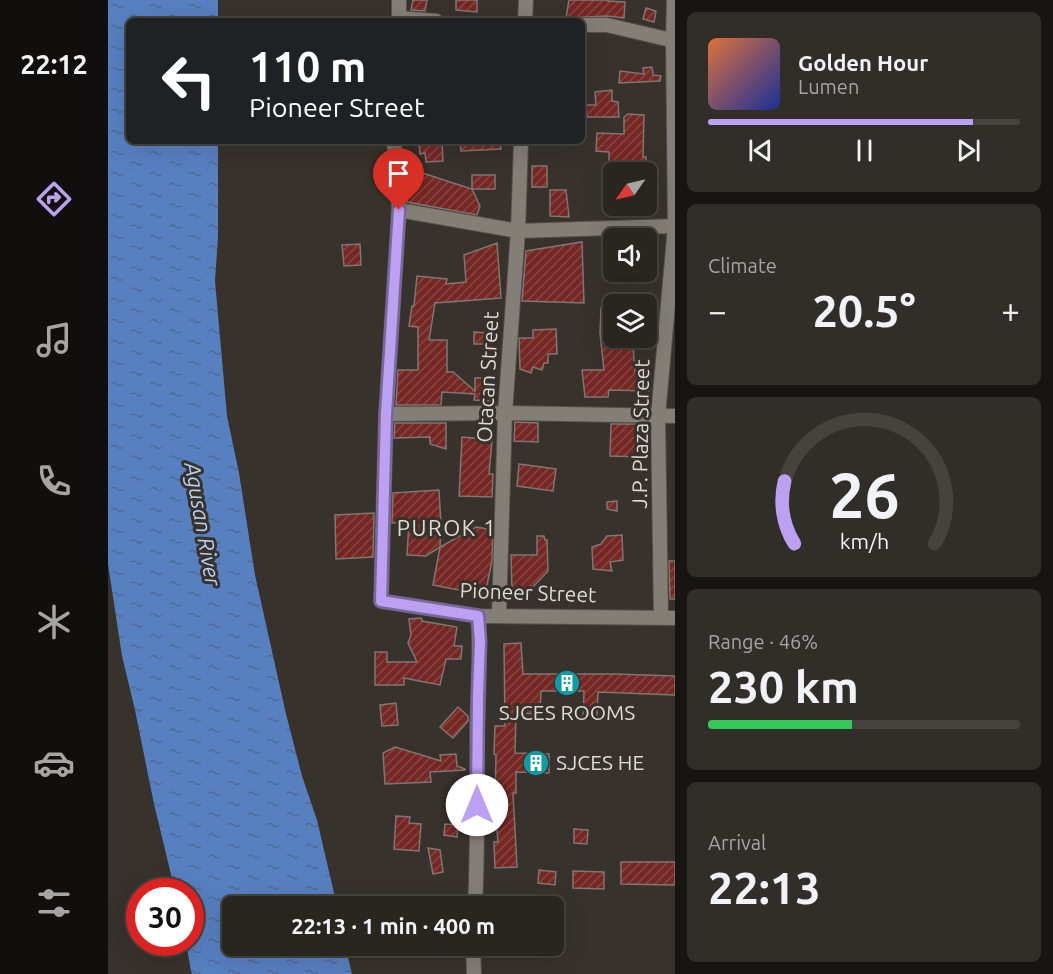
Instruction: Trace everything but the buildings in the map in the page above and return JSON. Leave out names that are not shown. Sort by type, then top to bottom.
[{"type":"street","points":[[399,0],[399,18]]},
{"type":"street","points":[[525,18],[526,0]]},
{"type":"street","name":"J.P. Plaza Street","points":[[661,617],[658,416],[675,226],[674,0]]},
{"type":"street","points":[[585,25],[607,25],[674,41]]},
{"type":"street","points":[[394,144],[399,210],[386,414],[505,413],[675,416]]},
{"type":"street","name":"Otacan Street","points":[[499,615],[505,413],[518,231],[521,144]]},
{"type":"street","points":[[399,210],[518,231],[675,226]]},
{"type":"street","name":"Pioneer Street","points":[[386,414],[381,601],[478,616],[675,618]]},
{"type":"street","points":[[476,896],[480,641],[478,616]]},
{"type":"street","points":[[473,956],[474,974]]},
{"type":"water","name":"Agusan River","points":[[108,0],[218,0],[218,18],[126,18],[126,144],[218,144],[218,237],[215,281],[227,416],[239,473],[255,575],[286,714],[302,776],[317,820],[335,896],[222,896],[222,956],[348,956],[352,974],[192,974],[188,956],[204,956],[204,878],[172,878],[122,656],[108,564]]},
{"type":"place","name":"SJCES ROOMS","points":[[567,683]]},
{"type":"place","name":"SJCES HE","points":[[536,763]]},
{"type":"district","name":"PUROK 1","points":[[447,528]]},
{"type":"route","points":[[399,210],[386,414],[381,601],[478,616],[480,641],[477,805]]}]
